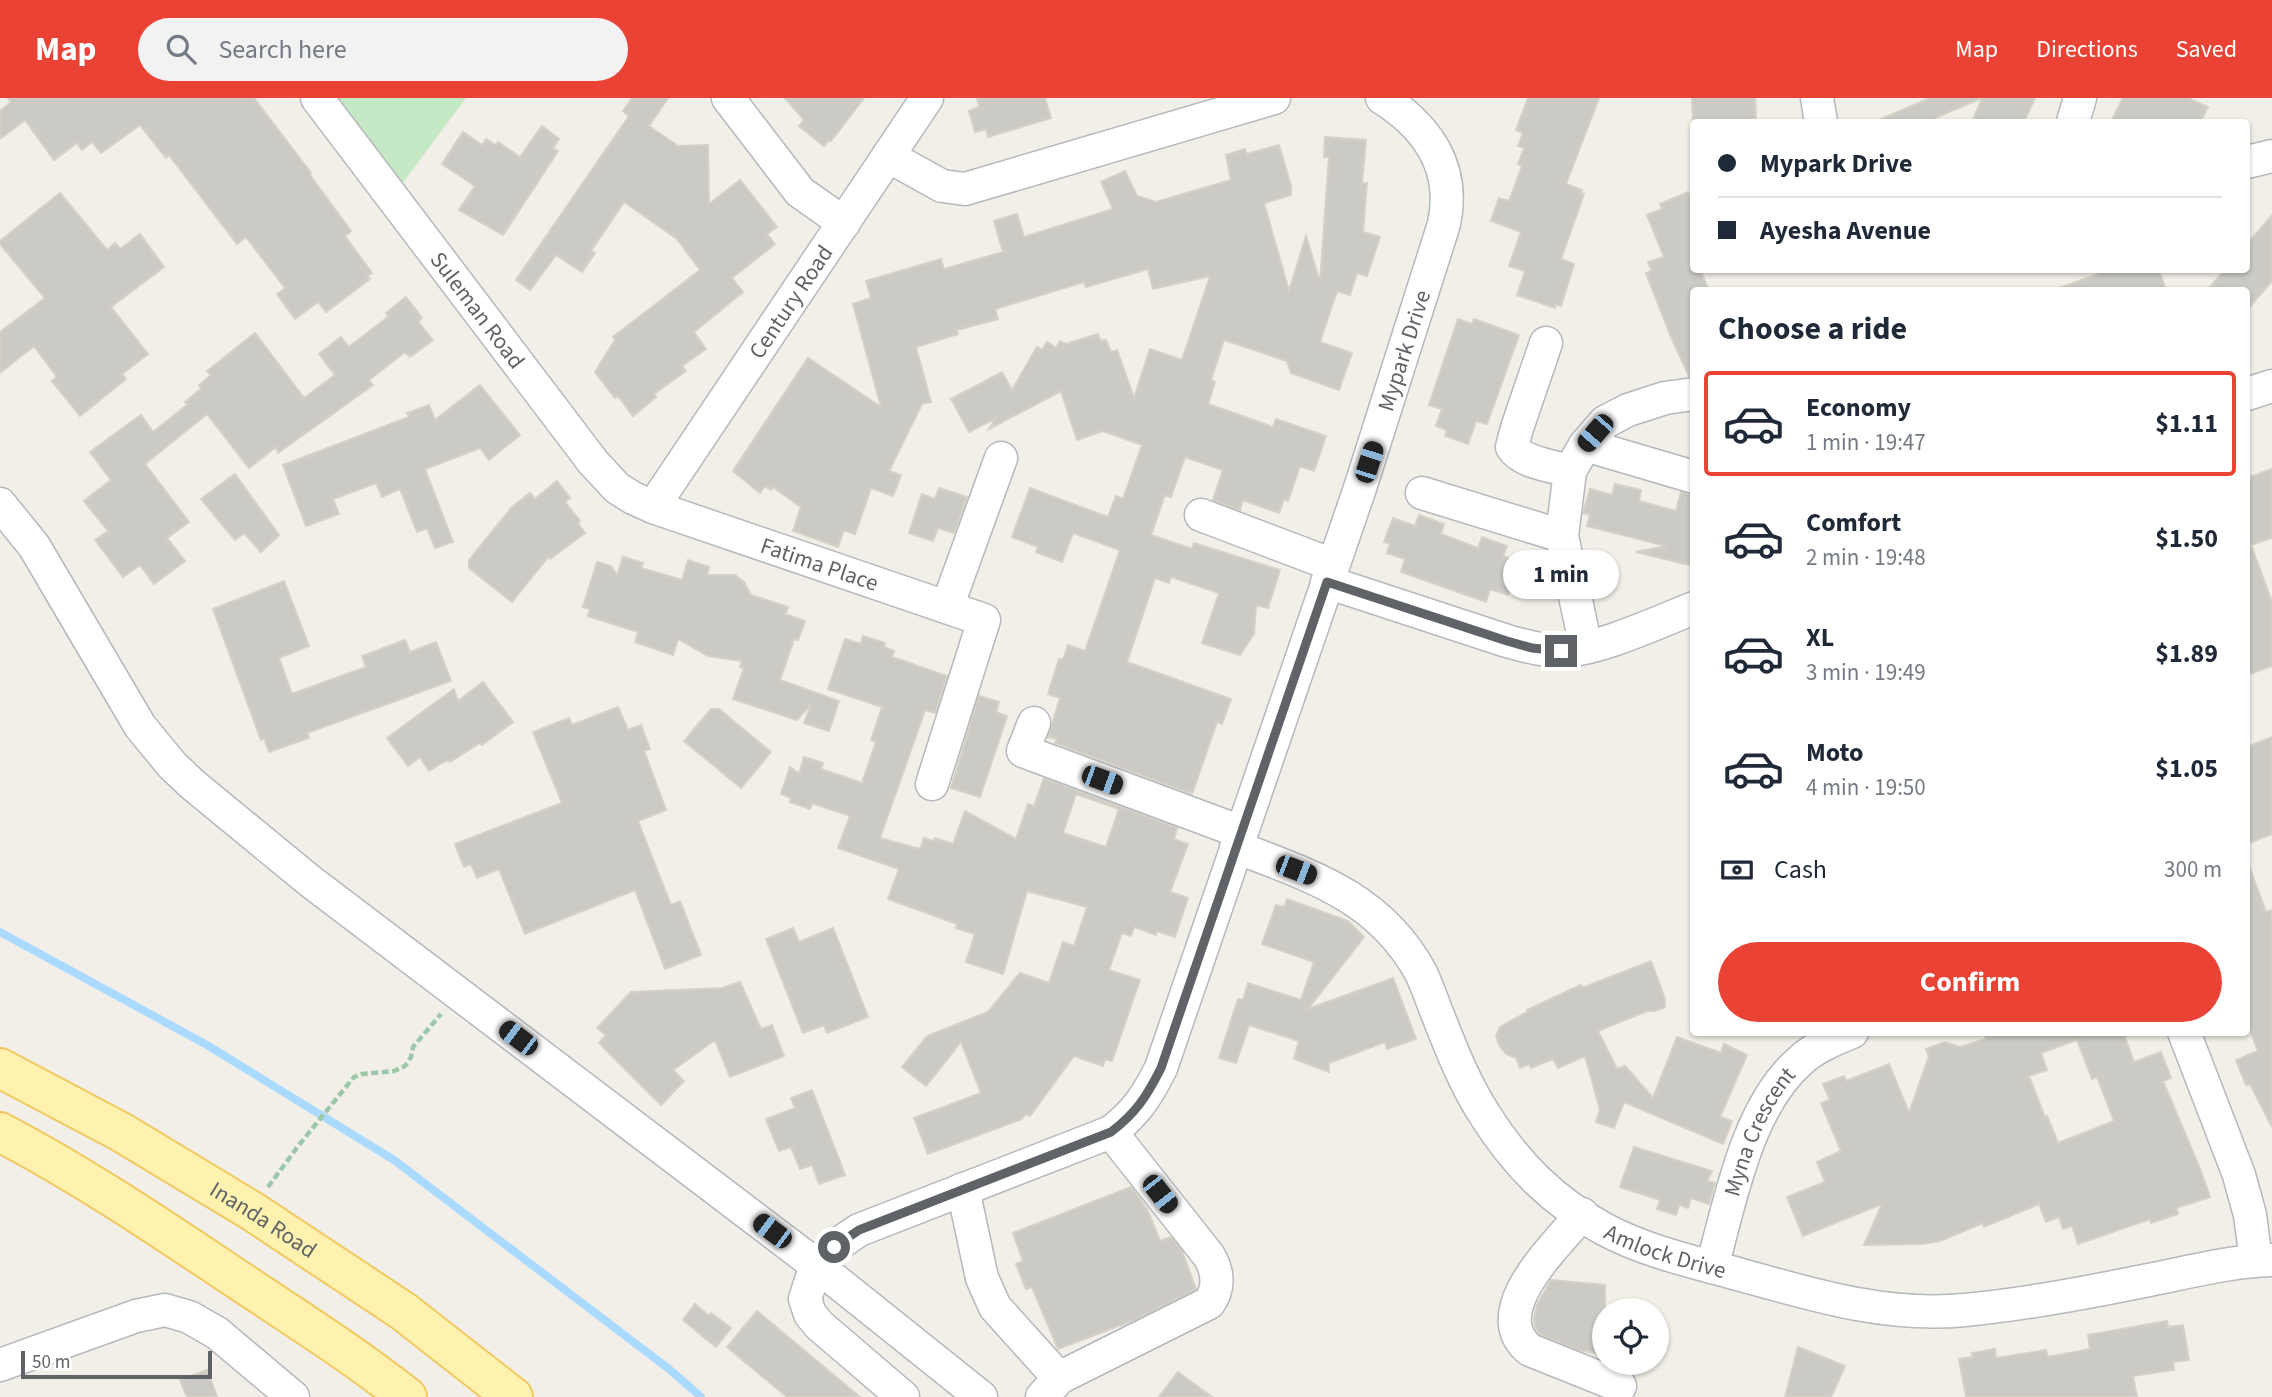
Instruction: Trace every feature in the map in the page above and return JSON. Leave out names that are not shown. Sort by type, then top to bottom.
[{"type":"main road","name":"Inanda Road","points":[[0,1068],[121,1132],[252,1211],[403,1311],[513,1397]]},
{"type":"main road","points":[[0,1132],[56,1162],[214,1263],[376,1372],[407,1397]]},
{"type":"street","name":"Suleman Road","points":[[317,98],[606,478],[633,498],[653,506]]},
{"type":"street","points":[[728,98],[800,192],[844,223]]},
{"type":"street","name":"Century Road","points":[[653,506],[927,98]]},
{"type":"street","points":[[888,156],[942,186],[965,189],[1274,98]]},
{"type":"street","name":"Mypark Drive","points":[[816,1265],[834,1247],[859,1230],[1111,1132],[1132,1116],[1161,1068],[1360,488],[1444,224],[1448,203],[1443,168],[1431,144],[1409,117],[1382,98]]},
{"type":"street","points":[[1817,98],[1820,119]]},
{"type":"street","points":[[2074,119],[2080,98]]},
{"type":"street","points":[[2250,161],[2272,156]]},
{"type":"street","points":[[1546,343],[1517,428],[1512,447],[1516,453],[1526,458],[1578,458],[1690,476]]},
{"type":"street","points":[[2250,393],[2272,386]]},
{"type":"street","points":[[1586,647],[1562,536],[1578,458],[1605,422],[1628,410],[1665,398],[1690,395]]},
{"type":"street","points":[[947,607],[1001,458]]},
{"type":"street","points":[[1422,494],[1562,536]]},
{"type":"street","points":[[0,504],[34,546],[140,726],[192,785],[310,881],[816,1265],[981,1397]]},
{"type":"street","name":"Fatima Place","points":[[653,506],[984,620],[932,784]]},
{"type":"street","points":[[1200,514],[1330,574],[1532,648],[1561,651],[1586,647],[1618,638],[1690,610]]},
{"type":"street","name":"Amlock Drive","points":[[1034,723],[1023,751],[1238,840],[1358,901],[1388,926],[1421,974],[1462,1076],[1504,1144],[1536,1182],[1605,1229],[1656,1251],[1834,1301],[1923,1313],[2006,1305],[2264,1260]]},
{"type":"street","name":"Myna Crescent","points":[[1712,1267],[1742,1157],[1756,1123],[1775,1090],[1800,1060],[1842,1036]]},
{"type":"street","points":[[2186,1036],[2239,1175],[2264,1260]]},
{"type":"street","points":[[963,1189],[982,1278],[995,1307],[1028,1347],[1050,1388],[1209,1303],[1214,1296],[1214,1266],[1209,1256],[1111,1132]]},
{"type":"street","points":[[1582,1214],[1528,1279],[1520,1293],[1516,1333],[1520,1342],[1530,1350],[1620,1386]]},
{"type":"street","points":[[816,1265],[805,1299],[810,1314],[819,1325],[904,1397]]},
{"type":"street","points":[[0,1365],[135,1316],[165,1310],[189,1317],[217,1333],[293,1397]]},
{"type":"path","points":[[299,1145],[354,1077],[394,1071],[405,1066],[411,1057],[412,1047],[434,1025],[457,992]]},
{"type":"green space","points":[[320,98],[466,98],[393,196]]},
{"type":"building","points":[[8,98],[254,98],[351,231],[345,236],[372,273],[367,276],[370,279],[326,312],[318,302],[295,319],[277,294],[285,288],[246,237],[237,244],[169,155],[166,158],[140,125],[101,153],[92,142],[82,150],[77,143],[54,160],[25,120],[0,139],[0,111],[11,102]]},
{"type":"building","points":[[632,98],[668,98],[649,126],[678,146],[708,145],[709,204],[740,180],[777,227],[767,234],[775,244],[732,278],[743,292],[694,332],[706,349],[682,366],[686,371],[654,394],[656,397],[633,416],[595,372],[615,340],[613,337],[700,270],[677,239],[624,202],[591,251],[595,253],[582,272],[556,255],[530,290],[516,280],[629,116],[623,111]]},
{"type":"building","points":[[785,98],[864,98],[831,141],[824,146],[799,126],[804,120]]},
{"type":"building","points":[[977,98],[1045,98],[1051,118],[988,137],[986,129],[975,132],[969,111],[979,107]]},
{"type":"building","points":[[1528,98],[1599,98],[1566,184],[1582,190],[1581,193],[1584,194],[1561,259],[1574,264],[1561,306],[1556,304],[1555,308],[1517,295],[1525,271],[1509,266],[1521,232],[1491,221],[1499,198],[1509,201],[1522,166],[1518,164],[1524,148],[1518,146],[1523,133],[1516,130]]},
{"type":"building","points":[[1692,98],[1755,98],[1756,119],[1693,119]]},
{"type":"building","points":[[1930,98],[1982,98],[1933,119],[1881,119]]},
{"type":"building","points":[[1982,98],[2035,98],[2025,119],[1973,119]]},
{"type":"building","points":[[2123,98],[2188,98],[2208,107],[2202,119],[2112,119]]},
{"type":"building","points":[[542,126],[559,139],[553,148],[558,151],[503,235],[459,210],[475,186],[442,164],[463,132],[482,145],[486,139],[496,145],[498,142],[520,157]]},
{"type":"building","points":[[1325,137],[1366,140],[1362,183],[1367,183],[1363,232],[1380,237],[1367,276],[1357,273],[1350,295],[1337,291],[1320,342],[1352,353],[1339,390],[1291,373],[1287,361],[1224,340],[1211,380],[1215,382],[1208,404],[1273,427],[1276,419],[1326,436],[1314,471],[1300,466],[1288,501],[1284,499],[1279,513],[1243,500],[1240,510],[1213,500],[1223,470],[1185,457],[1171,497],[1165,495],[1151,535],[1192,549],[1194,543],[1280,570],[1268,608],[1256,605],[1254,634],[1240,655],[1202,643],[1219,593],[1171,577],[1169,583],[1155,578],[1127,662],[1231,699],[1222,724],[1217,722],[1192,794],[1055,743],[1057,739],[1048,737],[1060,698],[1048,694],[1059,659],[1063,660],[1068,645],[1085,651],[1120,550],[1073,533],[1062,562],[1036,552],[1038,547],[1012,537],[1030,488],[1108,517],[1116,496],[1123,499],[1142,445],[1103,431],[1077,440],[1061,391],[989,429],[996,418],[969,432],[951,399],[1002,372],[1012,390],[1037,347],[1042,350],[1047,342],[1056,348],[1060,341],[1066,344],[1098,334],[1101,341],[1106,340],[1111,352],[1117,350],[1134,398],[1150,349],[1182,360],[1210,276],[1153,289],[1148,269],[1086,287],[1084,282],[995,309],[998,319],[957,330],[958,334],[916,347],[931,402],[922,404],[889,471],[901,475],[893,496],[871,488],[855,534],[844,530],[838,547],[793,531],[801,507],[773,487],[771,490],[765,486],[760,493],[733,471],[808,358],[881,407],[853,304],[871,298],[866,281],[941,259],[944,269],[1003,252],[994,221],[1017,214],[1024,237],[1113,209],[1101,182],[1125,171],[1137,196],[1156,202],[1231,180],[1226,155],[1245,149],[1247,154],[1279,145],[1291,186],[1291,195],[1264,203],[1289,291],[1306,236],[1320,282],[1329,157],[1324,157]]},
{"type":"building","points":[[1688,192],[1690,273],[1701,273],[1708,287],[1690,287],[1690,376],[1671,337],[1646,273],[1652,271],[1648,262],[1664,257],[1647,215],[1662,209],[1660,204]]},
{"type":"building","points":[[60,193],[107,250],[115,243],[120,249],[140,234],[164,267],[111,307],[148,354],[122,374],[126,379],[80,416],[52,381],[57,377],[34,346],[0,373],[0,332],[45,298],[0,241]]},
{"type":"building","points":[[2272,215],[2272,281],[2250,307],[2250,287],[2210,287],[2222,273],[2250,273],[2250,241]]},
{"type":"building","points":[[2102,273],[2160,273],[2165,287],[2062,287]]},
{"type":"building","points":[[406,297],[422,318],[418,322],[433,340],[410,357],[405,352],[369,380],[373,385],[278,453],[276,447],[249,468],[207,414],[145,464],[189,522],[167,538],[185,561],[154,584],[140,565],[123,577],[95,540],[108,531],[84,501],[111,480],[90,452],[141,415],[153,432],[187,405],[185,402],[201,389],[199,385],[211,375],[207,371],[255,333],[304,398],[335,375],[319,354],[341,337],[349,347],[389,316],[386,313]]},
{"type":"building","points":[[1458,319],[1472,324],[1474,319],[1519,335],[1487,424],[1476,421],[1468,444],[1445,436],[1447,430],[1436,426],[1442,409],[1429,405]]},
{"type":"building","points":[[480,385],[520,435],[489,460],[480,448],[425,469],[453,542],[435,548],[427,528],[417,532],[400,489],[382,497],[376,483],[333,499],[339,514],[306,526],[283,465],[409,417],[407,413],[429,405],[435,420]]},
{"type":"building","points":[[2272,469],[2272,538],[2251,545],[2272,602],[2272,666],[2250,674],[2250,477]]},
{"type":"building","points":[[235,474],[279,535],[261,552],[244,533],[235,540],[201,499]]},
{"type":"building","points":[[557,481],[570,498],[565,502],[580,521],[578,523],[585,533],[550,559],[548,557],[512,602],[469,568],[469,560],[512,507],[530,493],[535,499]]},
{"type":"building","points":[[1615,484],[1641,490],[1639,501],[1676,511],[1681,492],[1690,494],[1690,565],[1636,552],[1666,546],[1587,526],[1590,515],[1583,513],[1590,489],[1612,495]]},
{"type":"building","points":[[939,488],[967,497],[954,533],[938,528],[933,541],[909,533],[922,494],[935,499]]},
{"type":"building","points":[[1419,515],[1444,524],[1441,534],[1478,548],[1482,537],[1507,546],[1503,556],[1526,564],[1518,588],[1511,586],[1508,595],[1490,589],[1486,602],[1401,572],[1405,559],[1387,553],[1390,544],[1384,542],[1393,518],[1415,526]]},
{"type":"building","points":[[623,557],[643,563],[641,568],[682,580],[688,560],[709,567],[707,575],[735,575],[744,582],[751,595],[788,607],[785,614],[805,621],[798,640],[794,639],[780,680],[839,701],[829,731],[804,723],[811,704],[797,720],[733,699],[744,668],[740,667],[742,661],[708,656],[678,639],[673,655],[635,642],[638,632],[588,616],[590,609],[583,607],[597,562],[611,566],[617,575]]},
{"type":"building","points":[[1598,559],[1602,580],[1591,583],[1586,562]]},
{"type":"building","points":[[284,581],[309,646],[279,658],[292,694],[366,667],[362,656],[405,640],[410,652],[436,642],[451,681],[307,733],[309,738],[269,752],[264,738],[261,740],[213,609]]},
{"type":"building","points":[[863,636],[885,643],[884,647],[894,651],[892,657],[947,676],[935,713],[925,710],[880,838],[920,849],[924,838],[933,841],[935,838],[953,844],[965,811],[1016,839],[1028,804],[1034,806],[1044,778],[1177,828],[1174,839],[1188,844],[1170,892],[1188,898],[1175,937],[1157,931],[1156,935],[1134,927],[1131,936],[1122,933],[1109,970],[1140,980],[1112,1061],[1105,1059],[1103,1066],[1074,1056],[1030,1116],[1026,1114],[1022,1119],[928,1154],[914,1118],[981,1093],[961,1042],[926,1086],[902,1067],[927,1036],[988,1012],[1020,973],[1049,983],[1063,942],[1074,946],[1087,907],[1027,891],[1003,974],[966,962],[975,934],[956,928],[957,924],[888,899],[899,869],[838,848],[850,816],[812,803],[810,809],[790,802],[791,798],[781,794],[790,767],[799,774],[804,757],[823,763],[821,769],[862,783],[876,742],[871,740],[882,707],[828,689],[845,639],[861,644]],"holes":[[[1076,794],[1119,809],[1106,847],[1063,833]]]},
{"type":"building","points":[[483,682],[513,722],[482,745],[480,743],[450,762],[448,760],[429,771],[420,757],[408,766],[387,738],[454,689],[458,701]]},
{"type":"building","points":[[979,696],[999,702],[996,712],[1007,716],[980,797],[951,788]]},
{"type":"building","points":[[618,707],[628,730],[641,725],[650,749],[644,751],[666,810],[638,821],[671,905],[680,901],[701,955],[665,969],[635,890],[525,934],[499,869],[477,878],[471,864],[464,867],[455,844],[562,803],[533,732],[569,718],[572,725]]},
{"type":"building","points":[[711,709],[719,709],[771,752],[741,788],[684,741]]},
{"type":"building","points":[[2272,737],[2272,834],[2250,843],[2250,746]]},
{"type":"building","points":[[2250,869],[2266,912],[2272,910],[2272,1127],[2250,1084],[2246,1085],[2236,1060],[2258,1051],[2250,1031]]},
{"type":"building","points":[[1287,899],[1348,921],[1364,937],[1308,1009],[1393,978],[1416,1039],[1387,1049],[1385,1042],[1329,1063],[1329,1072],[1294,1059],[1299,1041],[1249,1025],[1236,1063],[1219,1058],[1238,999],[1243,1000],[1248,983],[1301,1000],[1314,962],[1262,944],[1276,905],[1284,907]]},
{"type":"building","points":[[793,928],[799,942],[833,928],[868,1017],[827,1033],[824,1025],[803,1033],[766,939]]},
{"type":"building","points":[[1651,961],[1665,999],[1665,1007],[1647,1011],[1598,1031],[1617,1069],[1625,1066],[1653,1098],[1677,1037],[1721,1053],[1724,1044],[1747,1055],[1720,1117],[1732,1121],[1723,1144],[1624,1102],[1614,1128],[1596,1122],[1600,1110],[1585,1056],[1558,1068],[1553,1059],[1531,1068],[1529,1064],[1520,1068],[1516,1058],[1506,1054],[1499,1045],[1496,1036],[1500,1027],[1527,1010],[1581,985],[1582,988]]},
{"type":"building","points":[[740,982],[761,1029],[772,1025],[784,1056],[730,1077],[715,1040],[673,1070],[684,1081],[661,1105],[599,1043],[606,1035],[597,1028],[631,992],[722,988]]},
{"type":"building","points":[[1985,1036],[2124,1036],[2134,1062],[2161,1052],[2171,1078],[2163,1081],[2210,1197],[2176,1208],[2178,1214],[2151,1223],[2150,1219],[2078,1244],[2072,1226],[2063,1229],[2059,1217],[2046,1222],[2039,1204],[1984,1227],[1983,1223],[1940,1241],[1921,1244],[1864,1245],[1882,1204],[1803,1236],[1787,1197],[1825,1182],[1817,1162],[1841,1151],[1821,1103],[1830,1100],[1823,1084],[1844,1076],[1846,1081],[1889,1064],[1909,1113],[1929,1056],[1926,1049],[1945,1042],[1960,1047],[1986,1039]],"holes":[[[2077,1040],[2092,1079],[2097,1077],[2114,1121],[2058,1143],[2029,1076],[2047,1070],[2041,1053]]]},
{"type":"building","points":[[812,1090],[845,1175],[819,1184],[812,1165],[800,1169],[791,1147],[779,1151],[766,1119],[795,1108],[791,1098]]},
{"type":"building","points":[[1634,1147],[1712,1171],[1707,1181],[1715,1183],[1709,1204],[1691,1198],[1688,1208],[1679,1205],[1676,1215],[1657,1209],[1660,1200],[1620,1187]]},
{"type":"building","points":[[1131,1187],[1147,1209],[1160,1241],[1171,1237],[1182,1251],[1196,1289],[1134,1320],[1058,1349],[1032,1287],[1026,1289],[1016,1264],[1023,1261],[1013,1233]]},
{"type":"building","points":[[1551,1280],[1605,1285],[1605,1298],[1592,1298],[1592,1352],[1541,1335],[1535,1327],[1537,1305]]},
{"type":"building","points":[[695,1304],[709,1316],[711,1313],[731,1328],[716,1347],[683,1320]]},
{"type":"building","points":[[757,1311],[860,1397],[787,1397],[727,1347]]},
{"type":"building","points":[[2167,1321],[2168,1327],[2183,1325],[2189,1360],[2173,1362],[2174,1370],[2133,1376],[2137,1397],[1966,1397],[1959,1359],[1973,1357],[1972,1353],[1995,1349],[1996,1358],[2046,1350],[2048,1357],[2090,1349],[2088,1335]]},
{"type":"building","points":[[1798,1347],[1845,1366],[1831,1397],[1785,1397]]},
{"type":"building","points":[[207,1370],[217,1397],[187,1397],[180,1380]]},
{"type":"building","points":[[1178,1372],[1212,1397],[1159,1397]]},
{"type":"waterway","points":[[0,932],[207,1045],[394,1160],[669,1369],[701,1397]]},
{"type":"route","points":[[834,1247],[859,1230],[1111,1132],[1132,1116],[1161,1068],[1327,582],[1507,641],[1532,648],[1561,651]]}]
